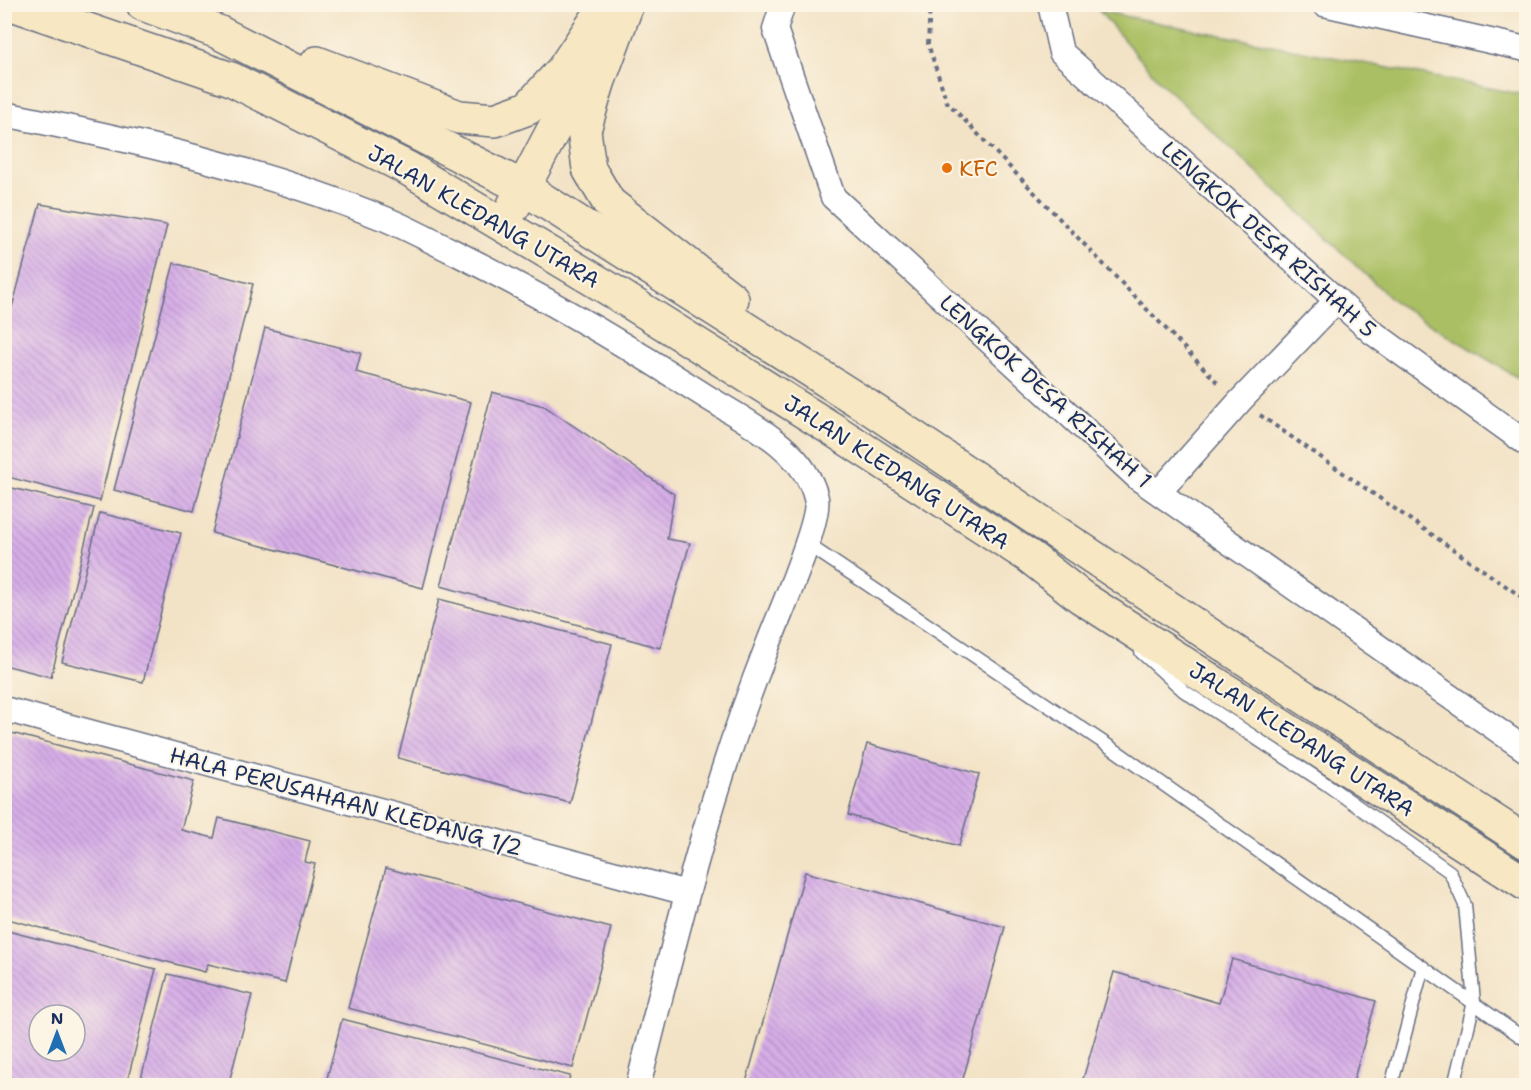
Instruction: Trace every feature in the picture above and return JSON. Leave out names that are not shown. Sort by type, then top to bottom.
[{"type":"main road","name":"JALAN KLEDANG UTARA","points":[[12,4],[231,79],[407,168],[734,367],[1030,557],[1081,597],[1527,884]]},
{"type":"main road","name":"JALAN KLEDANG UTARA","points":[[142,4],[218,32],[524,188],[867,406],[1232,650],[1527,842]]},
{"type":"main road","points":[[218,32],[301,57],[459,117],[495,120],[528,108],[562,71],[607,4]]},
{"type":"main road","points":[[502,224],[524,188],[618,4]]},
{"type":"main road","points":[[627,4],[598,83],[584,130],[589,169],[609,203],[867,406]]},
{"type":"street","name":"LENGKOK DESA RISHAH 1","points":[[783,4],[776,29],[833,197],[1138,479],[1527,750]]},
{"type":"street","name":"LENGKOK DESA RISHAH 5","points":[[1050,4],[1061,52],[1372,333],[1527,443]]},
{"type":"street","points":[[1324,4],[1527,49]]},
{"type":"street","points":[[4,114],[94,132],[249,171],[385,218],[523,285],[682,381],[786,448],[808,477],[818,501],[807,544],[744,704],[687,893],[638,1086]]},
{"type":"street","points":[[1159,492],[1240,401],[1337,300]]},
{"type":"street","name":"HALA PERUSAHAAN KLEDANG 1/2","points":[[4,709],[687,893]]},
{"type":"lane","points":[[807,544],[1109,747],[1527,1040]]},
{"type":"lane","points":[[1081,597],[1184,691],[1326,784],[1450,872],[1465,905],[1474,1002],[1454,1086]]},
{"type":"lane","points":[[1392,1086],[1423,967]]},
{"type":"path","points":[[930,4],[928,44],[947,102],[1227,392],[1527,600]]},
{"type":"green space","points":[[1099,11],[1526,95],[1526,383],[1397,304],[1160,82]]},
{"type":"building","points":[[40,204],[167,225],[100,501],[4,476],[4,337]]},
{"type":"building","points":[[174,263],[253,284],[194,511],[114,490]]},
{"type":"building","points":[[265,328],[361,353],[356,372],[471,402],[423,588],[212,533]]},
{"type":"building","points":[[492,392],[544,406],[674,494],[667,539],[690,543],[660,648],[441,586]]},
{"type":"building","points":[[4,486],[94,508],[51,677],[4,665]]},
{"type":"building","points":[[100,513],[181,533],[143,682],[62,662]]},
{"type":"building","points":[[439,599],[612,644],[570,803],[398,758]]},
{"type":"building","points":[[4,731],[194,781],[181,830],[214,838],[219,818],[310,841],[305,862],[315,864],[285,983],[208,964],[205,972],[4,918]]},
{"type":"building","points":[[867,744],[979,774],[959,846],[848,815]]},
{"type":"building","points":[[386,868],[611,928],[573,1068],[348,1008]]},
{"type":"building","points":[[805,872],[1005,927],[961,1086],[745,1086]]},
{"type":"building","points":[[4,930],[156,969],[126,1086],[4,1086]]},
{"type":"building","points":[[1232,959],[1376,1001],[1352,1086],[1081,1086],[1114,972],[1219,1003]]},
{"type":"building","points":[[168,974],[252,995],[228,1086],[139,1086]]},
{"type":"building","points":[[342,1019],[570,1076],[567,1086],[325,1086]]},
{"type":"place","name":"KFC","points":[[947,168]]}]
